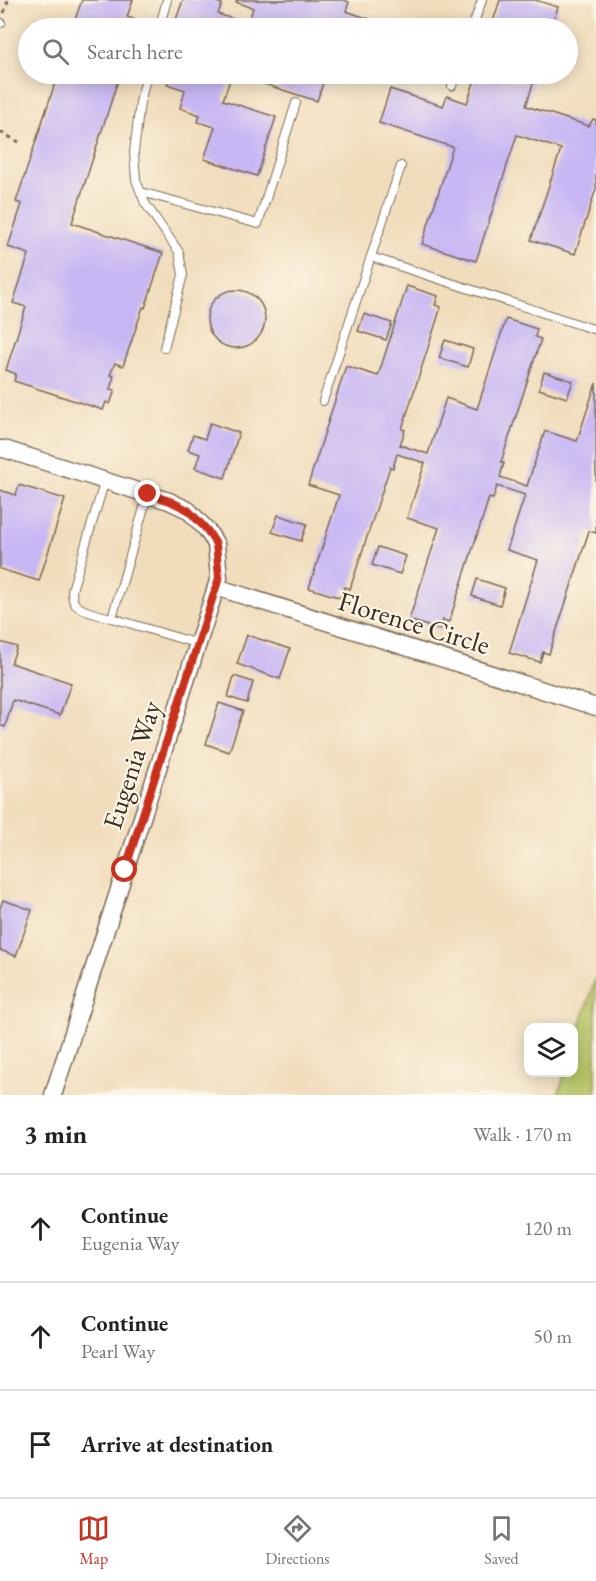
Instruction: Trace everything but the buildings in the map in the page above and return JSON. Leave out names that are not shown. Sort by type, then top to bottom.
[{"type":"street","name":"Eugenia Way","points":[[0,449],[170,501],[188,510],[207,530],[216,544],[219,578],[53,1095]]},
{"type":"street","name":"Florence Circle","points":[[216,587],[596,707]]},
{"type":"lane","points":[[162,18],[167,0]]},
{"type":"lane","points":[[476,18],[482,0]]},
{"type":"lane","points":[[145,84],[134,152],[136,180],[145,203],[179,252],[183,275],[164,348]]},
{"type":"lane","points":[[141,192],[258,224],[296,103]]},
{"type":"lane","points":[[323,401],[400,166]]},
{"type":"lane","points":[[370,257],[596,330]]},
{"type":"lane","points":[[105,480],[72,590],[72,598],[76,606],[198,644]]},
{"type":"lane","points":[[112,618],[148,494]]},
{"type":"path","points":[[0,132],[19,142]]},
{"type":"green space","points":[[596,976],[596,1095],[558,1095],[564,1077],[578,1077],[578,1033]]},
{"type":"route","points":[[125,870],[219,578],[216,544],[207,530],[188,510],[148,494]]}]
